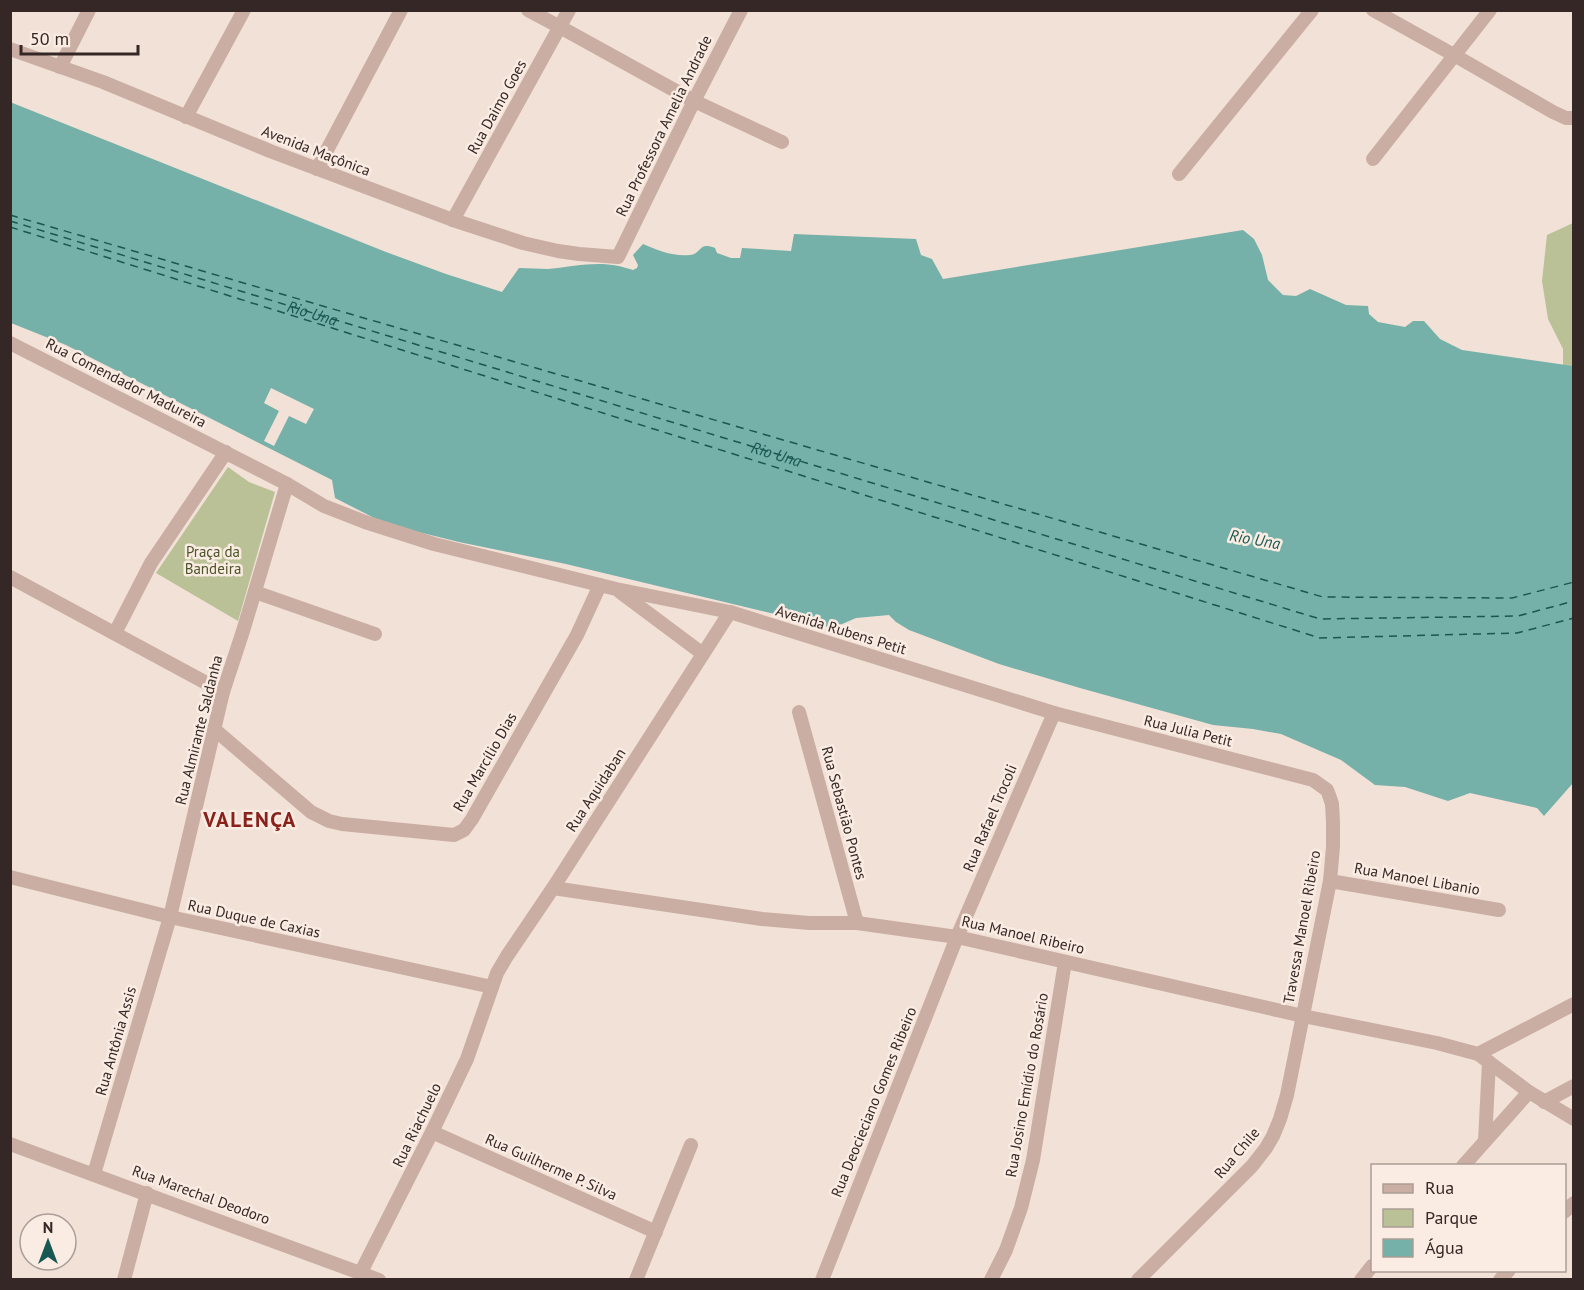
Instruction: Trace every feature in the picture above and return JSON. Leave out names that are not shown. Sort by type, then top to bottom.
[{"type":"street","points":[[60,66],[89,10]]},
{"type":"street","points":[[186,117],[244,10]]},
{"type":"street","points":[[316,169],[401,10]]},
{"type":"street","points":[[528,10],[694,100],[782,142]]},
{"type":"street","name":"Rua Daimo Goes","points":[[453,220],[569,10]]},
{"type":"street","name":"Rua Professora Amelia Andrade","points":[[618,256],[741,10]]},
{"type":"street","points":[[1179,174],[1312,10]]},
{"type":"street","points":[[1373,10],[1553,112],[1566,118],[1574,118]]},
{"type":"street","points":[[1373,159],[1490,10]]},
{"type":"street","name":"Avenida Maçônica","points":[[10,49],[103,82],[316,169],[453,220],[523,243],[558,251],[618,256]]},
{"type":"street","name":"Rua Comendador Madureira","points":[[10,343],[226,453]]},
{"type":"street","points":[[115,633],[151,563],[226,453],[287,484]]},
{"type":"street","name":"Avenida Rubens Petit","points":[[287,484],[324,506],[434,544],[616,589],[730,612],[1054,713]]},
{"type":"street","name":"Rua Almirante Saldanha","points":[[170,917],[223,692],[287,484]]},
{"type":"street","points":[[10,577],[223,692]]},
{"type":"street","name":"Rua Marcílio Dias","points":[[214,729],[294,798],[312,812],[329,821],[454,835],[464,830],[472,819],[577,635],[600,585]]},
{"type":"street","name":"Avenida Rubens Petit","points":[[616,589],[703,654]]},
{"type":"street","points":[[255,592],[375,634]]},
{"type":"street","name":"Rua Aquidaban","points":[[492,987],[507,956],[730,612]]},
{"type":"street","name":"Rua Sebastião Pontes","points":[[800,712],[857,922]]},
{"type":"street","name":"Rua Julia Petit","points":[[1054,713],[1313,780]]},
{"type":"street","name":"Rua Rafael Trocoli","points":[[957,937],[1054,713]]},
{"type":"street","name":"Travessa Manoel Ribeiro","points":[[1303,1016],[1330,880],[1333,830],[1332,804],[1327,790],[1313,780]]},
{"type":"street","name":"Rua Duque de Caxias","points":[[10,877],[170,917],[492,987]]},
{"type":"street","name":"Rua Manoel Libanio","points":[[1330,880],[1499,910]]},
{"type":"street","name":"Rua Manoel Ribeiro","points":[[553,888],[762,920],[857,922],[957,937],[1303,1016],[1437,1043],[1484,1058]]},
{"type":"street","name":"Rua Antônia Assis","points":[[94,1174],[170,917]]},
{"type":"street","name":"Rua Deocieciano Gomes Ribeiro","points":[[822,1280],[957,937]]},
{"type":"street","name":"Rua Josino Emídio do Rosário","points":[[992,1280],[1021,1208],[1033,1160],[1065,962]]},
{"type":"street","name":"Rua Riachuelo","points":[[361,1272],[466,1059],[492,987]]},
{"type":"street","points":[[1484,1058],[1574,1004]]},
{"type":"street","name":"Rua Chile","points":[[1138,1280],[1252,1166],[1274,1136],[1287,1095],[1303,1016]]},
{"type":"street","points":[[1484,1058],[1529,1092],[1574,1119]]},
{"type":"street","points":[[1484,1058],[1485,1141]]},
{"type":"street","points":[[1544,1102],[1574,1086]]},
{"type":"street","points":[[1465,1164],[1529,1092]]},
{"type":"street","name":"Rua Guilherme P. Silva","points":[[432,1132],[656,1232]]},
{"type":"street","name":"Rua Marechal Deodoro","points":[[10,1144],[379,1280]]},
{"type":"street","points":[[636,1280],[691,1145]]},
{"type":"street","points":[[124,1280],[147,1193]]},
{"type":"street","points":[[1361,1280],[1371,1267]]},
{"type":"green space","points":[[1573,223],[1573,366],[1563,365],[1563,349],[1548,319],[1542,281],[1547,235]]},
{"type":"green space","name":"Praça da Bandeira","points":[[228,467],[249,482],[275,492],[238,621],[156,573]]},
{"type":"water","name":"Rio Una","points":[[10,102],[386,252],[502,292],[519,268],[548,269],[600,264],[633,270],[638,265],[633,255],[643,244],[678,255],[694,254],[703,247],[710,246],[715,248],[717,253],[731,258],[740,258],[742,248],[791,251],[794,234],[916,239],[921,255],[932,259],[943,279],[1243,230],[1254,239],[1262,255],[1268,280],[1283,295],[1296,296],[1310,289],[1346,305],[1368,306],[1369,314],[1378,322],[1405,327],[1413,321],[1424,321],[1440,339],[1462,350],[1573,366],[1573,783],[1544,816],[1537,808],[1470,793],[1448,801],[1405,787],[1375,785],[1341,760],[1281,734],[1213,725],[999,664],[909,630],[889,615],[856,618],[833,628],[566,564],[386,524],[335,498],[332,480],[66,345],[11,323]]},
{"type":"pier","points":[[271,388],[314,409],[306,424],[289,416],[274,446],[264,441],[279,411],[264,403]]},
{"type":"ferry route","points":[[10,215],[1323,597],[1512,598],[1574,582]]},
{"type":"ferry route","points":[[10,221],[1320,619],[1518,616],[1574,601]]},
{"type":"ferry route","points":[[10,227],[1320,638],[1517,633],[1574,618]]},
{"type":"district","name":"VALENÇA","points":[[250,820]]}]
